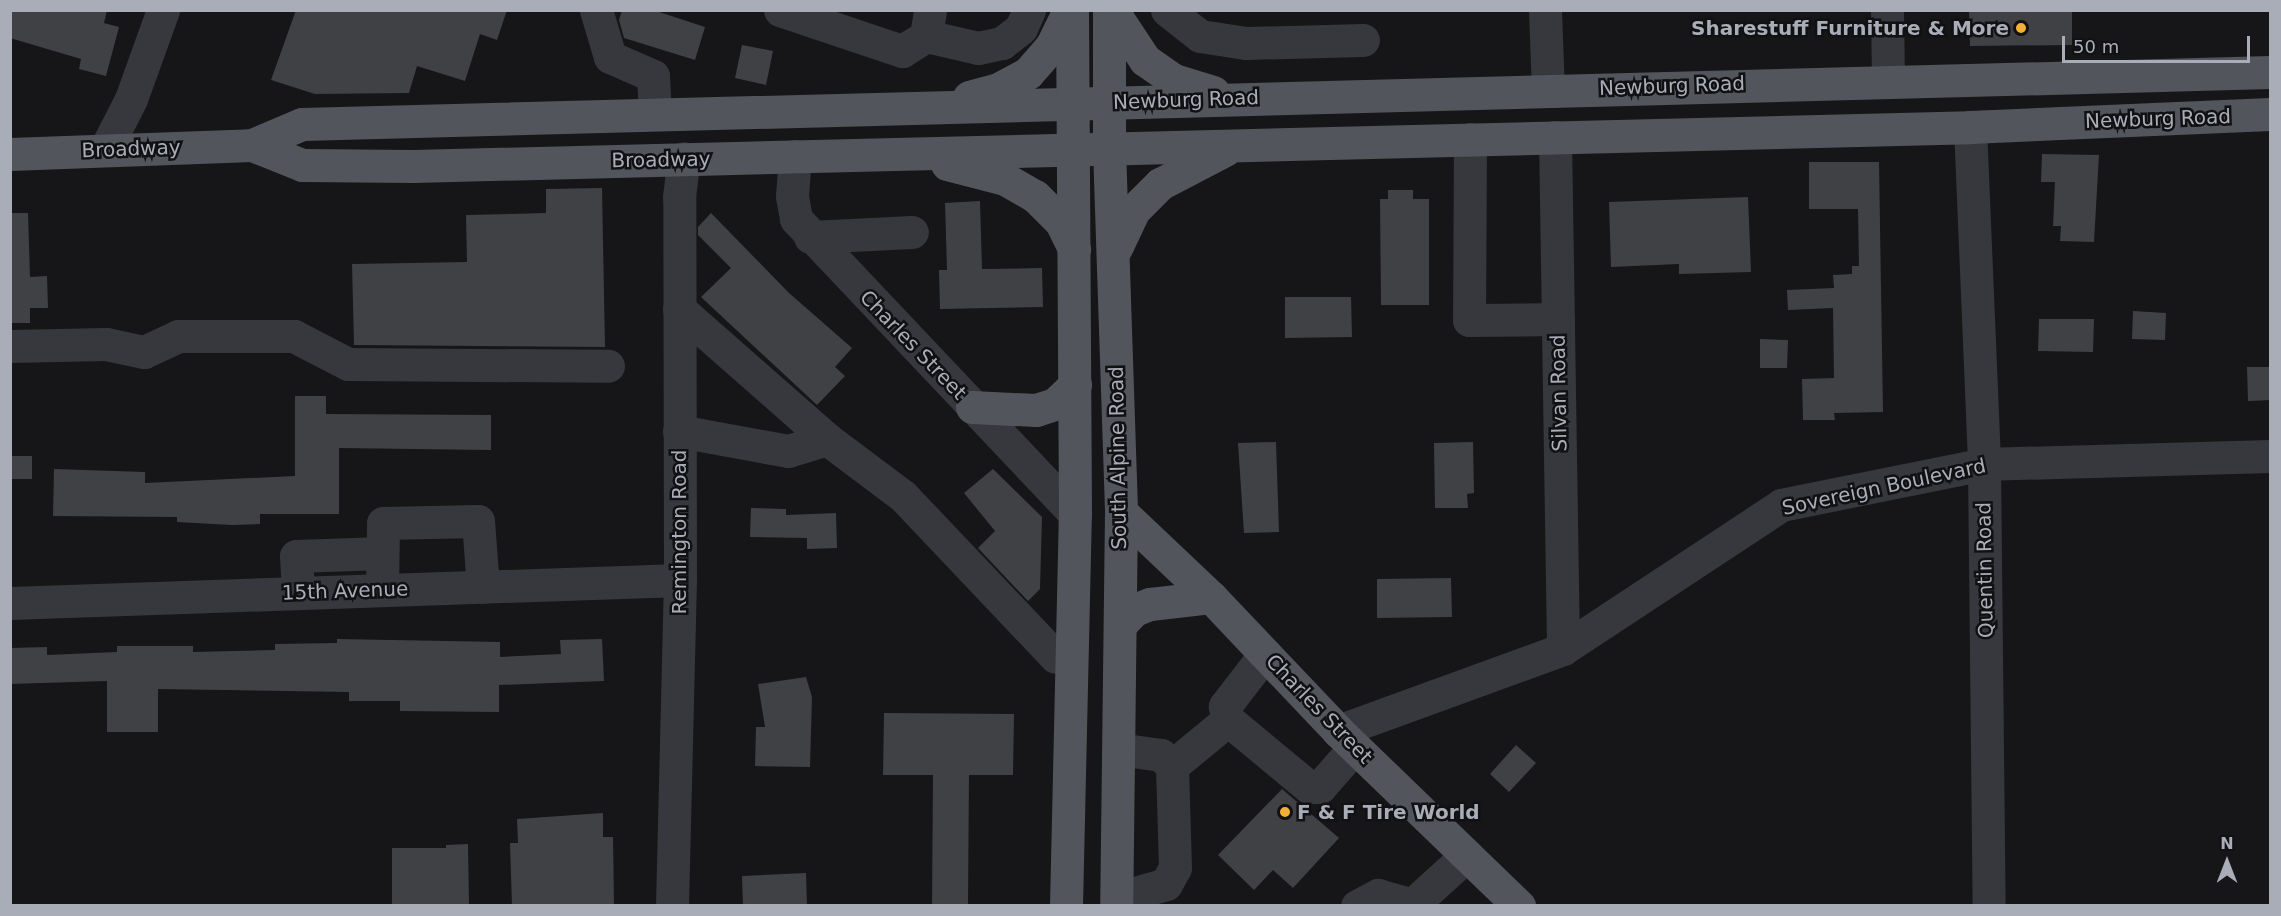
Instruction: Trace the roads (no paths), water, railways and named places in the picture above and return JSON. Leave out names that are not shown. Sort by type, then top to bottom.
[{"type":"main road","points":[[1066,906],[1075,514],[1074,150],[1070,10]]},
{"type":"main road","points":[[943,106],[998,89],[1028,73],[1052,45],[1070,10]]},
{"type":"main road","points":[[1111,10],[1126,37],[1145,60],[1174,80],[1234,99]]},
{"type":"main road","name":"South Alpine Road","points":[[1111,10],[1109,148],[1121,512],[1116,902]]},
{"type":"main road","name":"Newburg Road","points":[[1073,104],[1888,80],[2271,72]]},
{"type":"main road","points":[[1888,80],[1888,128]]},
{"type":"main road","name":"Broadway","points":[[10,154],[252,145],[302,124],[655,113],[1073,104]]},
{"type":"main road","name":"Newburg Road","points":[[1074,150],[1970,127],[2271,114]]},
{"type":"main road","name":"Broadway","points":[[252,145],[302,165],[413,166],[1074,150]]},
{"type":"main road","points":[[1113,252],[1134,210],[1160,183],[1237,145]]},
{"type":"main road","points":[[886,154],[963,167],[1005,179],[1035,196],[1054,215],[1075,251]]},
{"type":"main road","points":[[972,407],[1036,410],[1055,404],[1075,385]]},
{"type":"main road","name":"Charles Street","points":[[1121,512],[1211,597],[1346,739],[1519,906]]},
{"type":"main road","points":[[1120,625],[1134,610],[1150,604],[1211,597]]},
{"type":"street","points":[[105,150],[131,99],[163,10]]},
{"type":"street","points":[[596,10],[610,57],[653,76],[655,113]]},
{"type":"street","points":[[780,10],[839,20],[902,51],[928,23],[978,48],[1002,43],[1021,28],[1029,10]]},
{"type":"street","points":[[1167,10],[1200,36],[1220,25],[1246,43],[1363,40]]},
{"type":"street","points":[[1545,10],[1548,90]]},
{"type":"street","points":[[1887,10],[1888,80]]},
{"type":"street","name":"Quentin Road","points":[[1970,127],[1984,464],[1989,906]]},
{"type":"street","name":"Silvan Road","points":[[1555,137],[1563,649]]},
{"type":"street","points":[[1470,139],[1469,320],[1558,320]]},
{"type":"street","name":"Charles Street","points":[[795,156],[792,196],[796,219],[810,237],[1075,514]]},
{"type":"street","name":"Remington Road","points":[[672,906],[680,580],[679,197],[684,159]]},
{"type":"street","points":[[810,237],[912,232]]},
{"type":"street","points":[[679,309],[826,439],[903,496],[1056,657]]},
{"type":"street","points":[[10,346],[106,344],[144,352],[178,336],[294,336],[348,364],[608,366]]},
{"type":"street","points":[[679,431],[788,451],[826,439]]},
{"type":"street","name":"Sovereign Boulevard","points":[[1346,739],[1563,649],[1781,505],[1984,464],[2271,456]]},
{"type":"street","points":[[382,590],[383,523],[478,521],[483,587]]},
{"type":"street","points":[[298,593],[296,556],[382,553]]},
{"type":"street","name":"15th Avenue","points":[[10,603],[680,580]]},
{"type":"street","points":[[1265,654],[1225,706],[1227,720],[1309,788],[1320,787],[1346,739]]},
{"type":"street","points":[[1172,766],[1227,720]]},
{"type":"street","points":[[1116,902],[1166,884],[1175,868],[1172,766],[1161,755],[1118,749]]},
{"type":"street","points":[[1357,906],[1378,896],[1412,905],[1467,855]]},
{"type":"place","name":"Sharestuff Furniture & More","points":[[2021,28]]},
{"type":"place","name":"F & F Tire World","points":[[1285,812]]}]
